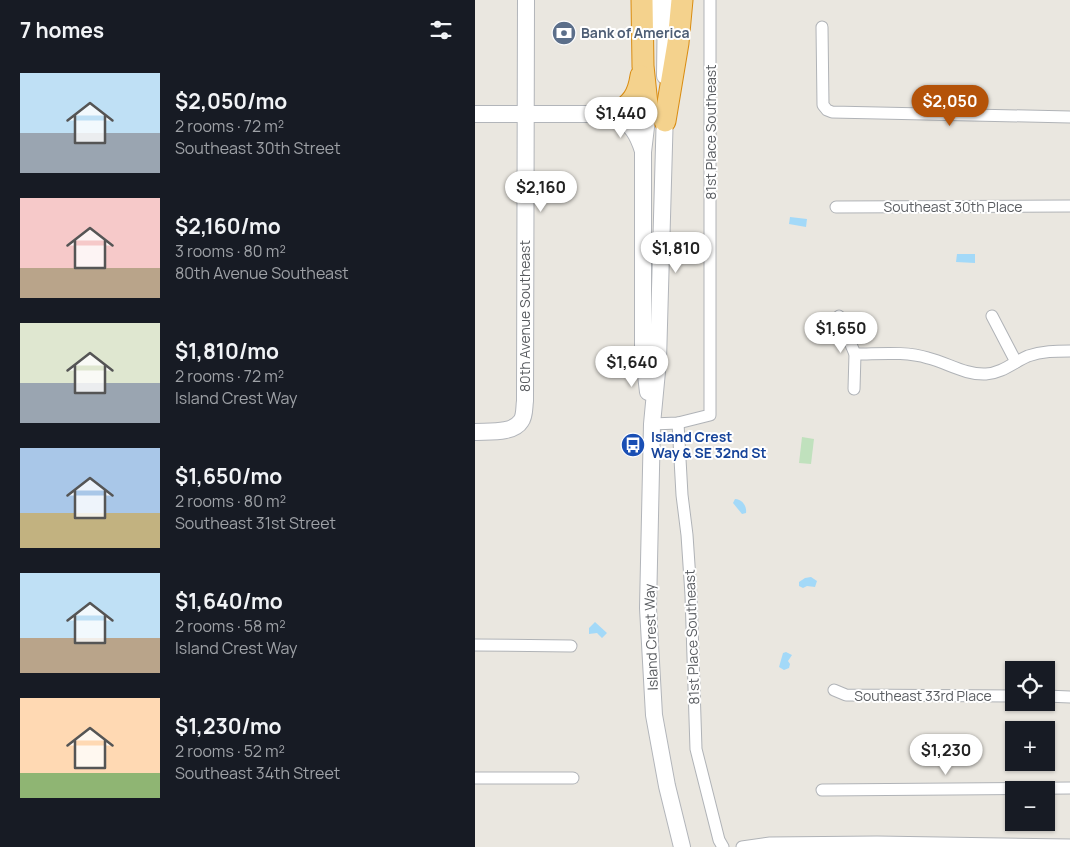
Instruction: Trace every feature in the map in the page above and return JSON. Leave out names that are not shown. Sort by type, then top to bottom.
[{"type":"highway","points":[[616,114],[633,101],[639,90],[643,66],[642,0]]},
{"type":"highway","points":[[657,118],[678,43],[683,0]]},
{"type":"highway","points":[[643,66],[657,118]]},
{"type":"main road","name":"80th Avenue Southeast","points":[[475,432],[504,430],[515,426],[521,421],[525,401],[526,0]]},
{"type":"main road","name":"Island Crest Way","points":[[653,0],[657,118],[658,361],[652,424],[648,608],[654,715],[667,786],[682,847]]},
{"type":"main road","name":"Island Crest Way","points":[[652,424],[643,349],[643,152],[657,118],[666,0]]},
{"type":"main road","points":[[475,114],[616,114],[626,121],[637,133],[643,152]]},
{"type":"street","name":"81st Place Southeast","points":[[711,0],[711,415],[678,423],[691,595],[696,749],[719,840],[723,847]]},
{"type":"street","points":[[822,27],[823,105],[831,112],[1070,117]]},
{"type":"street","name":"Southeast 30th Place","points":[[836,207],[1070,206]]},
{"type":"street","points":[[839,316],[855,354],[854,389]]},
{"type":"street","points":[[991,316],[1015,362]]},
{"type":"street","points":[[855,354],[919,356],[963,371],[984,374],[995,373],[1015,362],[1045,352],[1070,351]]},
{"type":"street","points":[[652,424],[678,423]]},
{"type":"street","points":[[475,645],[571,646]]},
{"type":"street","name":"Southeast 33rd Place","points":[[834,690],[846,695],[1005,696]]},
{"type":"street","points":[[1055,696],[1070,697]]},
{"type":"street","points":[[475,778],[573,778]]},
{"type":"street","points":[[822,790],[1070,788]]},
{"type":"street","points":[[742,847],[770,843],[848,842],[1070,845]]},
{"type":"green space","points":[[802,437],[814,439],[811,464],[799,463]]},
{"type":"water","points":[[790,217],[807,219],[806,227],[789,224]]},
{"type":"water","points":[[957,254],[975,254],[975,263],[956,262]]},
{"type":"water","points":[[735,499],[743,503],[746,513],[742,514],[733,503]]},
{"type":"water","points":[[811,577],[817,581],[815,587],[807,586],[803,588],[799,586],[799,582]]},
{"type":"water","points":[[595,622],[607,633],[602,638],[597,633],[589,634],[589,628]]},
{"type":"water","points":[[786,652],[792,655],[788,661],[790,664],[789,668],[784,670],[779,667],[783,653]]},
{"type":"place","name":"Bank of America","points":[[564,33]]},
{"type":"place","name":"Island Crest Way & SE 32nd St","points":[[633,445]]}]
